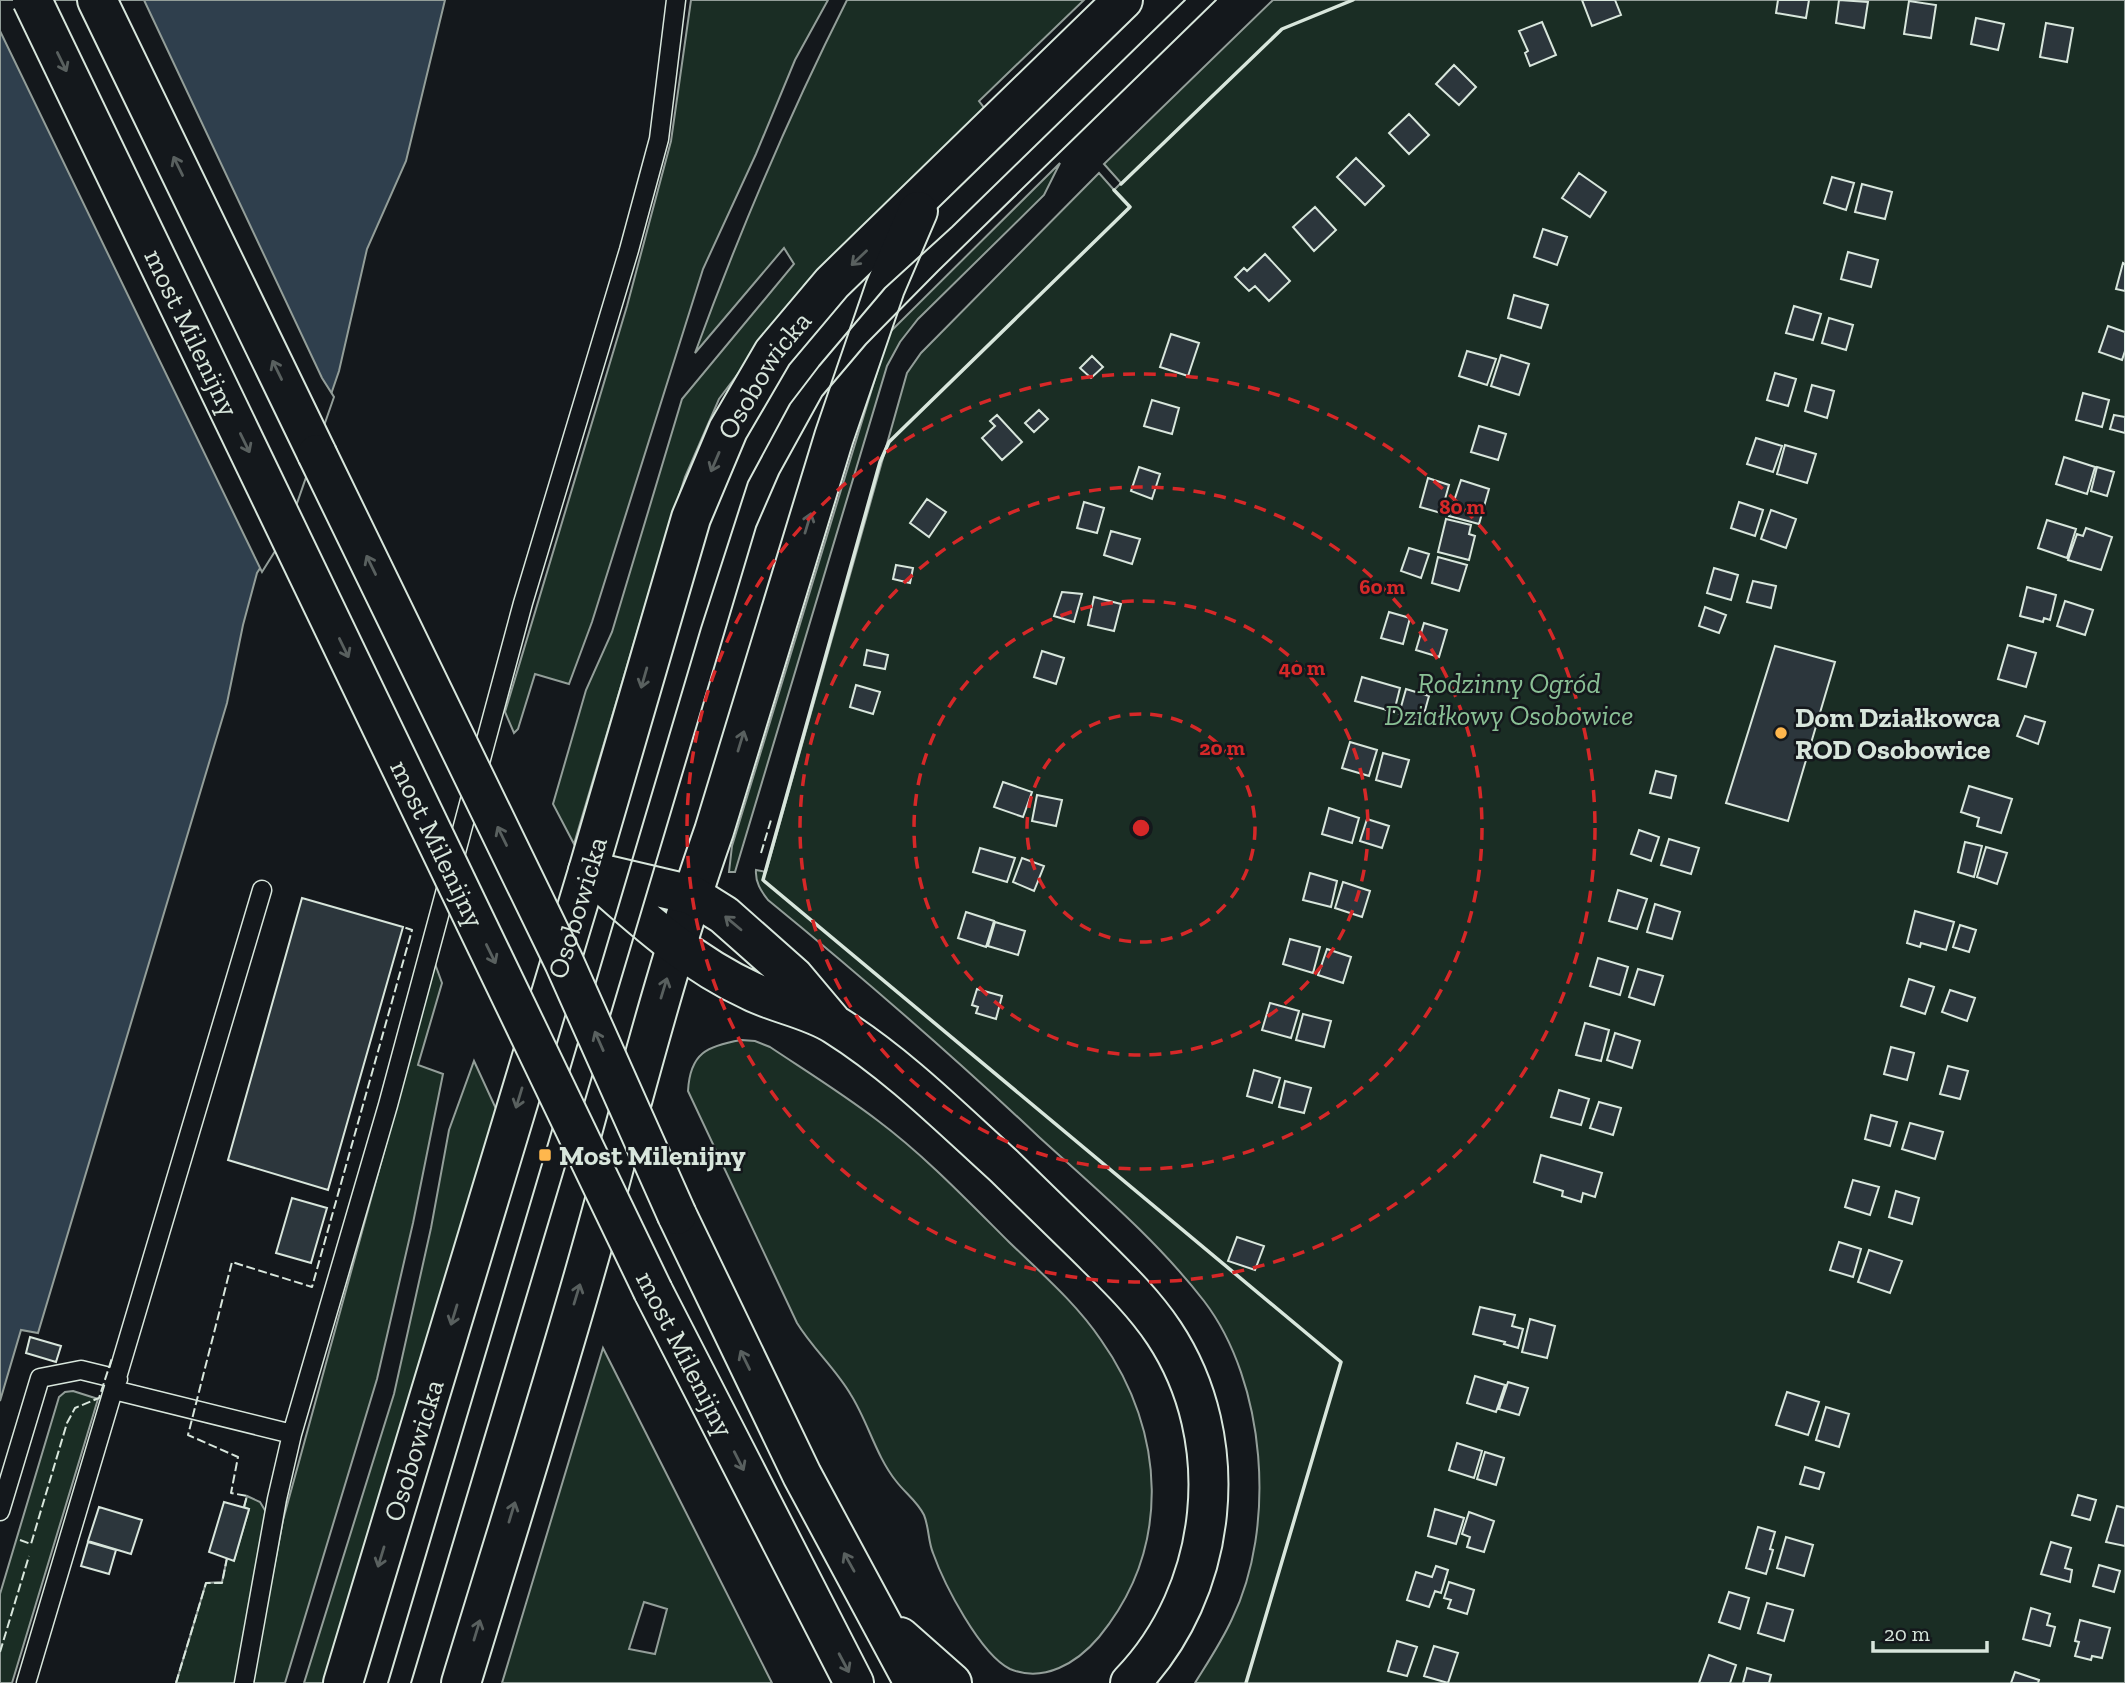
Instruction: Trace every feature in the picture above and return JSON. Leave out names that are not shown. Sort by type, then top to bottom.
[{"type":"main road","name":"most Milenijny","points":[[32,0],[653,1291],[854,1683]]},
{"type":"main road","name":"most Milenijny","points":[[97,0],[564,962],[677,1215],[802,1475],[914,1683]]},
{"type":"main road","name":"Osobowicka","points":[[342,1683],[588,870],[691,518],[728,430],[773,353],[832,284],[1124,0]]},
{"type":"main road","name":"Osobowicka","points":[[461,1683],[591,1250],[676,947],[834,437],[892,270],[926,193]]},
{"type":"main road","points":[[588,870],[692,895],[724,915],[779,962],[832,1023],[913,1083],[1021,1182],[1136,1295],[1165,1335],[1188,1379],[1202,1425],[1209,1470],[1208,1513],[1200,1561],[1177,1620],[1161,1645],[1130,1683]]},
{"type":"main road","points":[[588,870],[676,947],[749,991],[832,1023]]},
{"type":"main road","points":[[882,1622],[952,1683]]},
{"type":"lane","points":[[244,1683],[277,1499],[292,1434],[388,1105],[523,603],[659,139],[676,0]]},
{"type":"lane","points":[[26,1683],[262,890]]},
{"type":"lane","points":[[0,1511],[40,1378],[81,1370],[116,1385],[292,1434]]},
{"type":"green space","points":[[691,0],[828,0],[795,60],[756,154],[703,269],[592,622],[569,684],[535,674],[518,729],[514,733],[505,712],[627,306],[671,141]]},
{"type":"green space","points":[[847,0],[1084,0],[979,101],[985,109],[807,282],[719,399],[685,477],[574,844],[553,804],[586,690],[612,632],[682,399],[794,264],[784,248],[695,353],[766,175]]},
{"type":"green space","name":"Rodzinny Ogród Działkowy Osobowice","points":[[1273,0],[2125,0],[2125,1683],[1195,1683],[1228,1627],[1246,1582],[1255,1542],[1259,1499],[1258,1456],[1252,1413],[1241,1372],[1225,1334],[1185,1278],[1125,1215],[940,1046],[768,900],[759,886],[756,870],[766,872],[907,373],[921,353],[1099,173],[1114,190],[1121,183],[1104,164]]},
{"type":"green space","points":[[1060,163],[1044,195],[918,319],[900,342],[887,366],[735,872],[729,872],[732,846],[889,333]]},
{"type":"green space","points":[[434,961],[442,983],[418,1065],[443,1074],[413,1223],[377,1379],[285,1683],[252,1683],[283,1520]]},
{"type":"green space","points":[[741,1040],[755,1041],[770,1047],[851,1101],[912,1148],[1069,1301],[1091,1326],[1123,1376],[1138,1413],[1148,1451],[1152,1490],[1149,1528],[1139,1566],[1123,1602],[1099,1637],[1081,1655],[1059,1668],[1035,1674],[1010,1669],[987,1649],[975,1634],[938,1566],[921,1510],[889,1471],[845,1386],[797,1323],[688,1091],[692,1068],[702,1054],[719,1045]]},
{"type":"green space","points":[[474,1061],[498,1113],[324,1683],[304,1683],[394,1394],[431,1228],[449,1130]]},
{"type":"green space","points":[[603,1348],[772,1683],[502,1683]],"holes":[[[644,1602],[667,1609],[655,1654],[629,1649]]]},
{"type":"green space","points":[[73,1391],[98,1399],[12,1683],[0,1683],[0,1594],[59,1397],[65,1392]]},
{"type":"green space","points":[[247,1496],[260,1502],[266,1512],[236,1683],[176,1683],[206,1583],[222,1582],[227,1558],[234,1560],[249,1509],[244,1507]]},
{"type":"water","points":[[0,0],[445,0],[406,161],[367,249],[339,371],[284,531],[257,573],[227,703],[38,1333],[21,1330],[0,1401]]},
{"type":"pier","points":[[0,0],[144,0],[322,378],[334,397],[287,532],[262,572],[0,31]]},
{"type":"building","points":[[1582,0],[1615,0],[1621,15],[1592,26]]},
{"type":"building","points":[[1778,0],[1809,0],[1806,18],[1776,13]]},
{"type":"building","points":[[1839,0],[1868,2],[1864,28],[1836,23]]},
{"type":"building","points":[[1909,1],[1936,5],[1931,38],[1904,34]]},
{"type":"building","points":[[1976,18],[2004,24],[1998,50],[1971,44]]},
{"type":"building","points":[[1542,22],[1556,55],[1530,66],[1525,53],[1528,51],[1519,31]]},
{"type":"building","points":[[2046,23],[2073,28],[2067,62],[2040,57]]},
{"type":"building","points":[[1454,65],[1476,87],[1459,105],[1436,84]]},
{"type":"building","points":[[1409,114],[1429,135],[1409,154],[1389,133]]},
{"type":"building","points":[[1356,158],[1384,186],[1365,205],[1337,177]]},
{"type":"building","points":[[1579,173],[1606,192],[1590,217],[1562,198]]},
{"type":"building","points":[[1832,177],[1854,183],[1846,210],[1824,203]]},
{"type":"building","points":[[1862,184],[1892,192],[1885,219],[1855,212]]},
{"type":"building","points":[[1315,207],[1336,230],[1314,251],[1293,227]]},
{"type":"building","points":[[1543,229],[1567,237],[1557,265],[1534,257]]},
{"type":"building","points":[[1848,252],[1878,260],[1871,287],[1841,279]]},
{"type":"building","points":[[1265,254],[1290,281],[1269,301],[1255,286],[1249,291],[1235,277],[1244,268],[1247,271]]},
{"type":"building","points":[[2123,263],[2125,264],[2125,291],[2116,289]]},
{"type":"building","points":[[1514,295],[1548,305],[1541,328],[1508,318]]},
{"type":"building","points":[[1794,306],[1821,314],[1813,340],[1786,333]]},
{"type":"building","points":[[1829,318],[1853,325],[1846,350],[1822,343]]},
{"type":"building","points":[[2108,326],[2125,332],[2122,360],[2099,352]]},
{"type":"building","points":[[1171,334],[1199,343],[1188,376],[1160,367]]},
{"type":"building","points":[[1467,351],[1496,359],[1487,385],[1459,376]]},
{"type":"building","points":[[1501,355],[1529,364],[1519,395],[1491,386]]},
{"type":"building","points":[[1092,356],[1103,367],[1091,378],[1080,368]]},
{"type":"building","points":[[1775,373],[1796,379],[1788,406],[1767,400]]},
{"type":"building","points":[[1812,385],[1834,391],[1827,418],[1805,411]]},
{"type":"building","points":[[2083,393],[2109,400],[2102,427],[2076,420]]},
{"type":"building","points":[[1152,400],[1179,408],[1172,434],[1144,426]]},
{"type":"building","points":[[1039,410],[1048,419],[1034,432],[1025,423]]},
{"type":"building","points":[[997,415],[1022,442],[1002,460],[982,438],[995,426],[990,421]]},
{"type":"building","points":[[2114,415],[2125,417],[2125,433],[2110,429]]},
{"type":"building","points":[[1479,426],[1506,434],[1498,460],[1471,452]]},
{"type":"building","points":[[1756,438],[1782,446],[1773,472],[1747,464]]},
{"type":"building","points":[[1785,445],[1816,454],[1807,483],[1777,474]]},
{"type":"building","points":[[2064,457],[2095,467],[2087,494],[2056,484]]},
{"type":"building","points":[[1139,467],[1160,474],[1152,499],[1131,491]]},
{"type":"building","points":[[2097,467],[2114,472],[2107,496],[2091,491]]},
{"type":"building","points":[[1428,478],[1449,485],[1441,513],[1420,507]]},
{"type":"building","points":[[1461,480],[1489,489],[1479,524],[1449,516]]},
{"type":"building","points":[[927,499],[946,512],[929,537],[910,523]]},
{"type":"building","points":[[1084,502],[1104,508],[1097,533],[1077,528]]},
{"type":"building","points":[[1739,502],[1763,510],[1755,536],[1731,528]]},
{"type":"building","points":[[1771,510],[1796,519],[1786,548],[1761,539]]},
{"type":"building","points":[[1446,519],[1471,525],[1469,534],[1475,536],[1469,560],[1438,552]]},
{"type":"building","points":[[2047,520],[2076,529],[2067,558],[2038,548]]},
{"type":"building","points":[[2086,528],[2112,537],[2101,570],[2068,560],[2077,534],[2083,536]]},
{"type":"building","points":[[1111,531],[1140,539],[1132,564],[1104,555]]},
{"type":"building","points":[[1409,548],[1429,554],[1421,578],[1401,571]]},
{"type":"building","points":[[1438,557],[1467,565],[1459,591],[1432,583]]},
{"type":"building","points":[[896,565],[913,568],[910,583],[893,579]]},
{"type":"building","points":[[1714,568],[1738,575],[1731,600],[1707,593]]},
{"type":"building","points":[[1753,581],[1776,586],[1771,608],[1747,602]]},
{"type":"building","points":[[2027,587],[2056,595],[2050,620],[2044,618],[2043,622],[2020,616]]},
{"type":"building","points":[[1062,592],[1082,594],[1074,622],[1054,616]]},
{"type":"building","points":[[1094,597],[1121,604],[1114,631],[1088,625]]},
{"type":"building","points":[[2065,601],[2093,610],[2085,635],[2057,626]]},
{"type":"building","points":[[1705,607],[1726,615],[1719,633],[1699,626]]},
{"type":"building","points":[[1389,612],[1410,618],[1403,644],[1381,638]]},
{"type":"building","points":[[1424,623],[1447,630],[1439,657],[1416,650]]},
{"type":"building","points":[[2008,645],[2036,653],[2026,687],[1998,679]]},
{"type":"building","name":"Dom Działkowca ROD Osobowice","points":[[1775,646],[1835,662],[1788,821],[1726,803]]},
{"type":"building","points":[[867,650],[888,655],[885,669],[864,665]]},
{"type":"building","points":[[1042,651],[1064,658],[1056,684],[1034,677]]},
{"type":"building","points":[[1362,677],[1400,688],[1394,712],[1355,701]]},
{"type":"building","points":[[856,685],[880,692],[873,714],[850,707]]},
{"type":"building","points":[[1406,689],[1429,696],[1422,721],[1399,714]]},
{"type":"building","points":[[2025,716],[2045,722],[2038,744],[2017,736]]},
{"type":"building","points":[[1350,742],[1377,750],[1369,776],[1342,768]]},
{"type":"building","points":[[1383,753],[1409,760],[1401,787],[1376,780]]},
{"type":"building","points":[[1656,771],[1676,776],[1671,798],[1650,793]]},
{"type":"building","points":[[1003,782],[1032,792],[1023,817],[994,807]]},
{"type":"building","points":[[1969,786],[2012,799],[2001,833],[1977,826],[1979,818],[1961,812]]},
{"type":"building","points":[[1037,795],[1062,800],[1056,826],[1032,821]]},
{"type":"building","points":[[1329,808],[1359,818],[1352,843],[1322,834]]},
{"type":"building","points":[[1367,819],[1389,826],[1382,848],[1360,841]]},
{"type":"building","points":[[1639,830],[1659,837],[1651,861],[1631,854]]},
{"type":"building","points":[[1669,839],[1699,848],[1691,874],[1661,865]]},
{"type":"building","points":[[1965,842],[1982,846],[1974,877],[1958,872]]},
{"type":"building","points":[[1986,847],[2007,853],[1997,884],[1977,877]]},
{"type":"building","points":[[980,848],[1015,858],[1007,882],[973,872]]},
{"type":"building","points":[[1022,858],[1044,866],[1034,891],[1013,882]]},
{"type":"building","points":[[1310,873],[1337,881],[1331,907],[1303,900]]},
{"type":"building","points":[[1343,882],[1370,891],[1362,917],[1335,908]]},
{"type":"building","points":[[1618,890],[1647,899],[1637,929],[1609,921]]},
{"type":"building","points":[[302,898],[403,927],[328,1190],[228,1160]]},
{"type":"building","points":[[1655,904],[1680,912],[1672,939],[1647,932]]},
{"type":"building","points":[[1915,911],[1954,922],[1946,950],[1921,943],[1920,947],[1907,943]]},
{"type":"building","points":[[966,912],[994,921],[986,947],[958,938]]},
{"type":"building","points":[[995,922],[1025,931],[1018,955],[988,946]]},
{"type":"building","points":[[1960,925],[1976,930],[1969,952],[1953,947]]},
{"type":"building","points":[[1290,939],[1320,947],[1313,973],[1283,964]]},
{"type":"building","points":[[1327,949],[1351,957],[1343,983],[1318,975]]},
{"type":"building","points":[[1598,958],[1628,967],[1620,995],[1590,986]]},
{"type":"building","points":[[1638,969],[1663,976],[1654,1005],[1629,997]]},
{"type":"building","points":[[1909,979],[1934,987],[1925,1014],[1901,1006]]},
{"type":"building","points":[[977,989],[1002,996],[996,1019],[976,1013],[978,1007],[972,1005]]},
{"type":"building","points":[[1950,990],[1975,998],[1967,1021],[1942,1012]]},
{"type":"building","points":[[1270,1003],[1299,1011],[1291,1038],[1262,1030]]},
{"type":"building","points":[[1303,1014],[1331,1021],[1324,1047],[1296,1040]]},
{"type":"building","points":[[1585,1023],[1609,1030],[1601,1061],[1576,1055]]},
{"type":"building","points":[[1615,1033],[1640,1041],[1632,1068],[1607,1060]]},
{"type":"building","points":[[1891,1047],[1914,1053],[1907,1080],[1884,1074]]},
{"type":"building","points":[[1948,1066],[1968,1071],[1960,1099],[1940,1094]]},
{"type":"building","points":[[1254,1070],[1280,1078],[1272,1103],[1247,1096]]},
{"type":"building","points":[[1285,1081],[1311,1088],[1304,1113],[1279,1107]]},
{"type":"building","points":[[1559,1090],[1589,1099],[1581,1125],[1551,1117]]},
{"type":"building","points":[[1599,1102],[1621,1108],[1613,1135],[1590,1128]]},
{"type":"building","points":[[1871,1115],[1897,1122],[1890,1146],[1865,1139]]},
{"type":"building","points":[[1910,1123],[1943,1132],[1935,1159],[1902,1149]]},
{"type":"building","points":[[1541,1155],[1602,1173],[1595,1197],[1583,1193],[1581,1202],[1562,1196],[1563,1191],[1534,1182]]},
{"type":"building","points":[[1853,1180],[1879,1187],[1870,1215],[1845,1207]]},
{"type":"building","points":[[1896,1191],[1919,1198],[1912,1224],[1889,1217]]},
{"type":"building","points":[[292,1198],[327,1208],[311,1263],[276,1253]]},
{"type":"building","points":[[1237,1237],[1264,1246],[1255,1270],[1228,1261]]},
{"type":"building","points":[[1839,1242],[1861,1249],[1853,1277],[1830,1270]]},
{"type":"building","points":[[1869,1250],[1902,1261],[1890,1293],[1858,1282]]},
{"type":"building","points":[[1480,1307],[1515,1315],[1512,1326],[1523,1329],[1518,1348],[1473,1334]]},
{"type":"building","points":[[1530,1319],[1555,1326],[1547,1358],[1522,1352]]},
{"type":"building","points":[[30,1337],[61,1346],[56,1362],[26,1353]]},
{"type":"building","points":[[1475,1376],[1505,1385],[1496,1412],[1467,1403]]},
{"type":"building","points":[[1508,1382],[1528,1388],[1519,1415],[1499,1409]]},
{"type":"building","points":[[1787,1392],[1819,1402],[1808,1435],[1776,1425]]},
{"type":"building","points":[[1826,1407],[1849,1414],[1839,1447],[1816,1440]]},
{"type":"building","points":[[1457,1443],[1482,1451],[1474,1478],[1449,1470]]},
{"type":"building","points":[[1485,1452],[1504,1458],[1496,1485],[1477,1479]]},
{"type":"building","points":[[1805,1467],[1824,1473],[1819,1489],[1800,1484]]},
{"type":"building","points":[[2078,1495],[2096,1500],[2090,1520],[2072,1515]]},
{"type":"building","points":[[224,1502],[249,1509],[234,1561],[209,1552]]},
{"type":"building","points":[[2117,1506],[2125,1508],[2125,1546],[2106,1542]]},
{"type":"building","points":[[99,1507],[142,1520],[131,1554],[88,1541]]},
{"type":"building","points":[[1435,1509],[1464,1518],[1456,1544],[1428,1536]]},
{"type":"building","points":[[1469,1512],[1494,1521],[1484,1552],[1467,1547],[1470,1537],[1462,1534]]},
{"type":"building","points":[[1758,1527],[1775,1532],[1766,1574],[1746,1568]]},
{"type":"building","points":[[1786,1537],[1813,1545],[1804,1576],[1777,1568]]},
{"type":"building","points":[[88,1542],[116,1550],[109,1574],[81,1566]]},
{"type":"building","points":[[2051,1542],[2071,1548],[2065,1568],[2072,1570],[2070,1582],[2041,1574]]},
{"type":"building","points":[[2099,1565],[2120,1571],[2114,1592],[2093,1586]]},
{"type":"building","points":[[1436,1566],[1448,1570],[1441,1593],[1435,1591],[1429,1607],[1407,1600],[1416,1572],[1432,1577]]},
{"type":"building","points":[[1449,1582],[1474,1590],[1467,1614],[1448,1608],[1451,1600],[1444,1598]]},
{"type":"building","points":[[1729,1592],[1749,1598],[1740,1629],[1719,1622]]},
{"type":"building","points":[[1767,1603],[1793,1610],[1784,1641],[1758,1633]]},
{"type":"building","points":[[2031,1608],[2050,1614],[2047,1625],[2055,1627],[2050,1646],[2023,1639]]},
{"type":"building","points":[[2080,1620],[2110,1628],[2102,1658],[2092,1656],[2091,1660],[2075,1656]]},
{"type":"building","points":[[1397,1641],[1417,1647],[1407,1676],[1388,1671]]},
{"type":"building","points":[[1434,1646],[1458,1653],[1448,1683],[1424,1676]]},
{"type":"building","points":[[1709,1655],[1736,1665],[1730,1683],[1699,1683]]},
{"type":"building","points":[[1747,1668],[1771,1675],[1769,1683],[1743,1683]]},
{"type":"building","points":[[2015,1672],[2039,1680],[2038,1683],[2011,1683]]},
{"type":"tram line","points":[[388,1683],[701,628],[748,482],[790,404],[885,288],[952,227],[1185,0]]},
{"type":"tram line","points":[[411,1683],[756,527],[779,474],[822,396],[866,344],[1216,0]]},
{"type":"fence","points":[[761,853],[771,820]]},
{"type":"fence","points":[[244,1507],[247,1496],[231,1493],[238,1457],[188,1435],[232,1262],[312,1287],[412,930],[403,927]]},
{"type":"fence","points":[[20,1540],[31,1544],[67,1423],[75,1408],[99,1398],[112,1358]]},
{"type":"fence","points":[[0,1652],[29,1556]]},
{"type":"fence","points":[[176,1683],[206,1583],[222,1583],[227,1558]]},
{"type":"wall","points":[[1121,184],[1282,29],[1353,0]]},
{"type":"wall","points":[[1114,190],[1130,207],[889,442],[880,462],[763,880],[1341,1362],[1246,1683]]},
{"type":"place","name":"Dom Działkowca ROD Osobowice","points":[[1781,733]]},
{"type":"place","name":"Most Milenijny","points":[[545,1155]]}]
